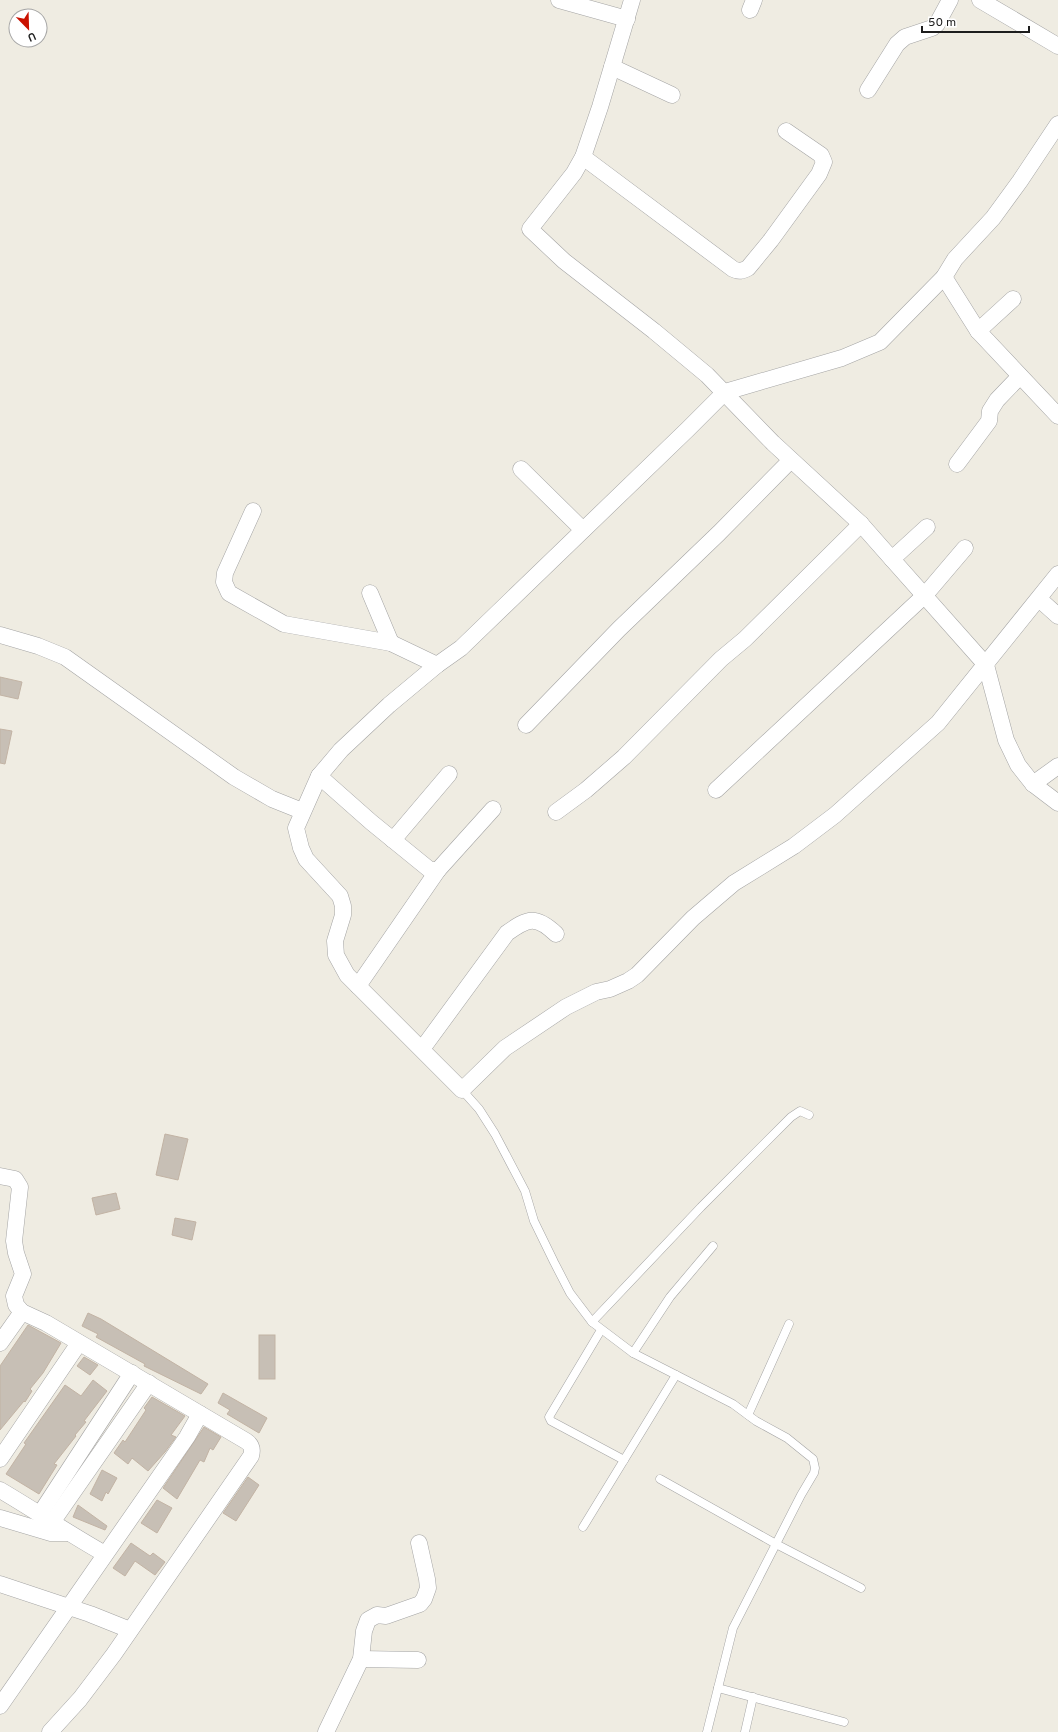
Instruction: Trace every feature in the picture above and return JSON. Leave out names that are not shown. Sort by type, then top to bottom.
[{"type":"street","points":[[559,0],[627,19]]},
{"type":"street","points":[[632,0],[590,140],[583,157],[571,178],[530,229],[564,261],[654,331],[707,375],[753,423],[860,524],[986,665],[1006,740],[1018,765],[1033,784],[1058,803]]},
{"type":"street","points":[[868,90],[897,44],[905,37],[932,28],[937,24],[950,0]]},
{"type":"street","points":[[980,0],[1058,46]]},
{"type":"street","points":[[612,67],[672,95]]},
{"type":"street","points":[[1058,124],[993,218],[955,259],[944,277],[880,342],[842,358],[724,392],[461,648],[437,665],[389,704],[341,750],[319,776],[302,811],[296,828],[301,848],[306,859],[340,896],[344,915],[335,941],[336,955],[347,975],[462,1090],[505,1048],[566,1007],[596,992],[610,989],[628,981],[637,975],[693,918],[734,883],[794,846],[835,815],[938,723],[1058,574]]},
{"type":"street","points":[[583,157],[733,269],[743,271],[748,268],[772,240],[820,174],[824,162],[821,155],[786,131]]},
{"type":"street","points":[[944,277],[978,331],[1058,416]]},
{"type":"street","points":[[978,331],[1014,299]]},
{"type":"street","points":[[957,464],[989,421],[990,411],[997,400],[1020,376]]},
{"type":"street","points":[[526,725],[619,629],[719,533],[791,460]]},
{"type":"street","points":[[521,468],[583,530]]},
{"type":"street","points":[[253,511],[225,573],[224,582],[229,594],[284,624],[391,643],[437,665]]},
{"type":"street","points":[[556,812],[586,790],[624,757],[721,659],[745,639],[860,524]]},
{"type":"street","points":[[892,559],[927,527]]},
{"type":"street","points":[[716,790],[925,596],[965,548]]},
{"type":"street","points":[[370,593],[391,643]]},
{"type":"street","points":[[1039,599],[1058,616]]},
{"type":"street","points":[[0,635],[38,646],[72,661],[234,777],[272,799],[302,811]]},
{"type":"street","points":[[1033,784],[1058,766]]},
{"type":"street","points":[[393,840],[449,774]]},
{"type":"street","points":[[319,776],[430,870],[438,870]]},
{"type":"street","points":[[358,986],[438,870],[494,809]]},
{"type":"street","points":[[422,1049],[507,933],[518,925],[529,921],[538,921],[545,923],[556,934]]},
{"type":"street","points":[[0,1176],[15,1179],[20,1187],[14,1241],[16,1253],[23,1274],[14,1296],[16,1304],[22,1312],[46,1323],[250,1443],[253,1450],[251,1456],[130,1630],[80,1699],[50,1732]]},
{"type":"street","points":[[0,1343],[22,1312]]},
{"type":"street","points":[[0,1459],[79,1343]]},
{"type":"street","points":[[46,1518],[132,1373]]},
{"type":"street","points":[[46,1518],[149,1383]]},
{"type":"street","points":[[0,1706],[187,1437],[200,1414]]},
{"type":"street","points":[[0,1490],[68,1533],[105,1554]]},
{"type":"street","points":[[0,1518],[51,1533],[68,1533]]},
{"type":"street","points":[[326,1732],[361,1659],[364,1631],[368,1620],[377,1615],[386,1616],[420,1604],[424,1599],[428,1588],[419,1543]]},
{"type":"street","points":[[2,1588],[70,1607],[130,1630]]},
{"type":"street","points":[[361,1659],[418,1660]]},
{"type":"lane","points":[[462,1090],[480,1109],[495,1134],[525,1191],[534,1222],[554,1262],[570,1293],[592,1322],[633,1353],[733,1404],[748,1415],[787,1438],[810,1456],[815,1464],[814,1473],[801,1495],[734,1628],[708,1732]]},
{"type":"lane","points":[[592,1322],[701,1207],[791,1117],[800,1112],[809,1115]]},
{"type":"lane","points":[[633,1353],[670,1297],[713,1246]]},
{"type":"lane","points":[[748,1415],[789,1324]]},
{"type":"lane","points":[[601,1330],[550,1417],[551,1421],[624,1460]]},
{"type":"lane","points":[[583,1528],[676,1375]]},
{"type":"lane","points":[[660,1479],[776,1544],[861,1588]]},
{"type":"lane","points":[[718,1688],[844,1722]]},
{"type":"lane","points":[[745,1732],[753,1697]]},
{"type":"building","points":[[0,677],[22,682],[18,699],[0,695]]},
{"type":"building","points":[[0,729],[12,731],[5,764],[0,763]]},
{"type":"building","points":[[165,1134],[188,1139],[178,1180],[156,1175]]},
{"type":"building","points":[[116,1193],[120,1209],[96,1215],[92,1198]]},
{"type":"building","points":[[175,1218],[196,1222],[192,1240],[172,1235]]},
{"type":"building","points":[[88,1313],[101,1319],[208,1384],[201,1394],[144,1366],[145,1364],[96,1337],[98,1334],[82,1326]]},
{"type":"building","points":[[28,1325],[61,1343],[43,1373],[30,1389],[32,1391],[25,1402],[24,1401],[0,1430],[0,1366]]},
{"type":"building","points":[[259,1335],[275,1335],[275,1379],[259,1379]]},
{"type":"building","points":[[84,1357],[98,1365],[90,1375],[77,1366]]},
{"type":"building","points":[[93,1380],[107,1391],[84,1421],[86,1422],[75,1435],[76,1436],[54,1464],[57,1465],[39,1494],[6,1474],[26,1444],[24,1443],[65,1385],[81,1396]]},
{"type":"building","points":[[223,1393],[267,1418],[259,1433],[227,1414],[230,1410],[218,1403]]},
{"type":"building","points":[[152,1397],[185,1416],[171,1435],[176,1437],[148,1471],[132,1458],[128,1464],[114,1453],[123,1440],[125,1442],[146,1410],[144,1408]]},
{"type":"building","points":[[204,1427],[221,1437],[213,1450],[210,1448],[204,1462],[200,1460],[177,1499],[163,1488]]},
{"type":"building","points":[[102,1470],[117,1478],[108,1494],[106,1492],[102,1501],[90,1494]]},
{"type":"building","points":[[248,1477],[259,1485],[236,1521],[223,1513]]},
{"type":"building","points":[[157,1500],[172,1508],[157,1533],[141,1523]]},
{"type":"building","points":[[78,1505],[107,1526],[105,1530],[73,1517]]},
{"type":"building","points":[[131,1543],[150,1556],[153,1553],[165,1562],[155,1575],[135,1561],[125,1576],[113,1568]]}]
